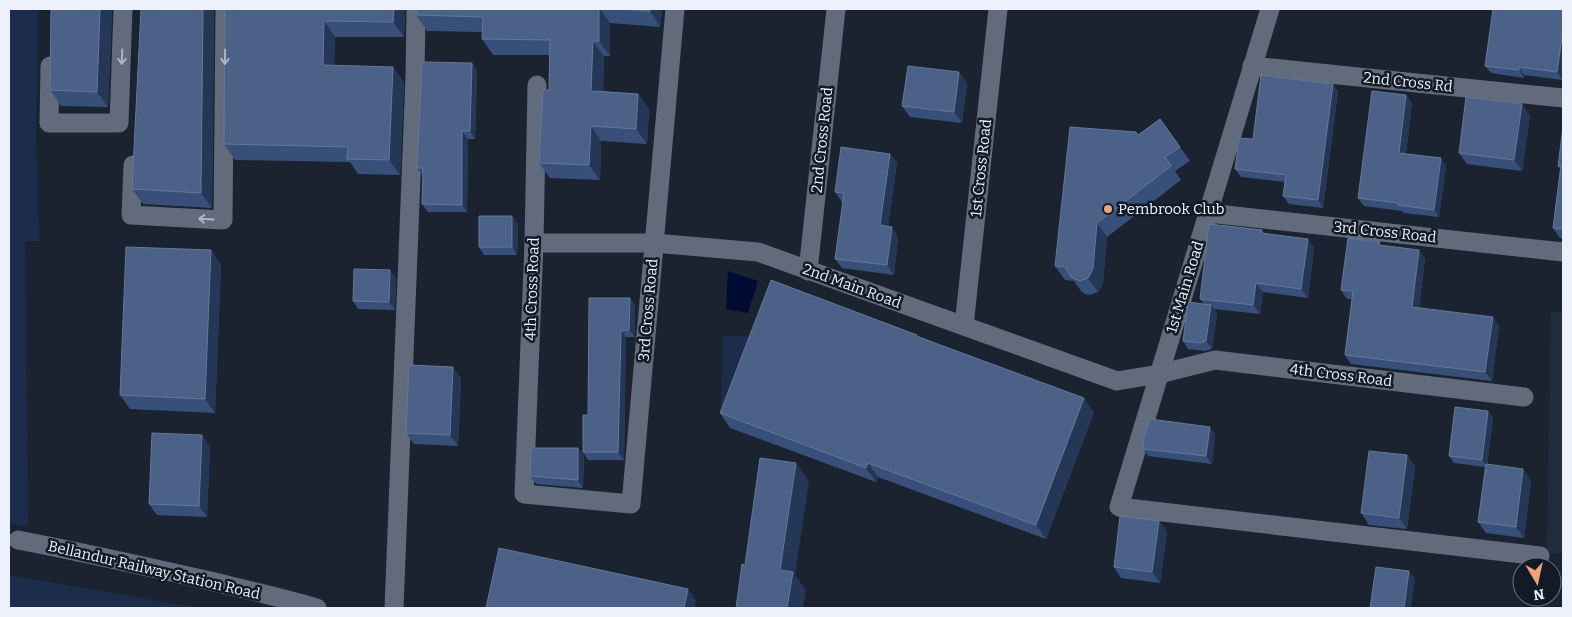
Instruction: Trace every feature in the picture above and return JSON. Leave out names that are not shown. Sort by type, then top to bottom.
[{"type":"street","points":[[50,47],[49,123],[120,123],[123,9]]},
{"type":"street","points":[[134,146],[131,215],[223,220],[225,9]]},
{"type":"street","points":[[394,608],[416,9]]},
{"type":"street","name":"3rd Cross Road","points":[[524,494],[631,504],[675,9]]},
{"type":"street","name":"2nd Cross Road","points":[[808,270],[836,9]]},
{"type":"street","name":"1st Cross Road","points":[[964,326],[998,9]]},
{"type":"street","name":"1st Main Road","points":[[1270,9],[1119,507],[1540,556]]},
{"type":"street","points":[[135,127],[139,48]]},
{"type":"street","name":"2nd Cross Rd","points":[[1252,66],[1563,98]]},
{"type":"street","name":"4th Cross Road","points":[[524,494],[534,244],[537,85]]},
{"type":"street","name":"3rd Cross Road","points":[[1208,213],[1563,252]]},
{"type":"street","name":"2nd Main Road","points":[[534,244],[654,243],[758,252],[1117,381],[1159,374]]},
{"type":"street","name":"4th Cross Road","points":[[1159,374],[1215,360],[1524,397]]},
{"type":"street","name":"Bellandur Railway Station Road","points":[[18,540],[151,567],[317,608]]},
{"type":"shaded area","points":[[9,9],[38,9],[36,137],[39,241],[25,241],[28,527],[9,523]]},
{"type":"shaded area","points":[[728,271],[758,281],[748,313],[726,309]]},
{"type":"shaded area","points":[[1551,311],[1563,312],[1563,553],[1547,553]]},
{"type":"shaded area","points":[[723,335],[752,337],[728,406],[721,406]]},
{"type":"shaded area","points":[[9,575],[199,608],[9,608]]},
{"type":"building","points":[[51,9],[100,9],[97,92],[50,90]]},
{"type":"building","points":[[141,9],[203,9],[201,193],[132,189]]},
{"type":"building","points":[[225,9],[394,9],[393,22],[324,21],[323,65],[393,67],[389,160],[347,159],[348,147],[224,144]]},
{"type":"building","points":[[416,9],[599,9],[599,41],[593,41],[591,91],[638,94],[636,129],[591,126],[589,165],[539,163],[543,90],[549,90],[550,40],[482,39],[483,17],[416,15]]},
{"type":"building","points":[[618,9],[650,9],[650,11]]},
{"type":"building","points":[[1493,9],[1563,9],[1563,30],[1557,72],[1519,67],[1519,70],[1485,66]]},
{"type":"building","points":[[422,62],[472,63],[470,131],[462,131],[462,205],[422,204],[423,168],[417,168]]},
{"type":"building","points":[[908,66],[959,72],[954,112],[902,106]]},
{"type":"building","points":[[1261,75],[1333,84],[1318,200],[1283,196],[1286,175],[1235,169],[1239,138],[1253,139]]},
{"type":"building","points":[[1372,91],[1406,95],[1399,153],[1441,158],[1434,210],[1358,198]]},
{"type":"building","points":[[1466,97],[1522,104],[1514,160],[1459,153]]},
{"type":"building","name":"Pembrook Club","points":[[1160,119],[1180,147],[1165,157],[1171,166],[1097,223],[1093,269],[1088,278],[1080,281],[1071,277],[1065,267],[1055,266],[1070,127],[1136,132],[1138,135]]},
{"type":"building","points":[[1563,127],[1563,229],[1553,228],[1561,166],[1558,166]]},
{"type":"building","points":[[841,147],[890,154],[880,225],[892,227],[887,265],[835,259],[844,193],[835,192]]},
{"type":"building","points":[[479,216],[512,216],[512,247],[479,247]]},
{"type":"building","points":[[1209,224],[1262,230],[1261,233],[1308,239],[1301,289],[1256,283],[1253,305],[1200,299]]},
{"type":"building","points":[[1348,238],[1380,242],[1379,245],[1419,250],[1412,307],[1493,317],[1485,372],[1345,355],[1353,291],[1341,290]]},
{"type":"building","points":[[126,247],[211,250],[205,399],[120,395]]},
{"type":"building","points":[[354,269],[390,270],[389,302],[353,301]]},
{"type":"building","points":[[771,280],[1084,398],[1036,525],[868,463],[866,468],[720,413]]},
{"type":"building","points":[[589,298],[630,298],[629,330],[621,330],[618,452],[583,452],[583,415],[588,415]]},
{"type":"building","points":[[1188,302],[1211,305],[1206,341],[1200,343],[1183,341]]},
{"type":"building","points":[[409,365],[453,367],[450,435],[406,433]]},
{"type":"building","points":[[1455,407],[1488,411],[1482,460],[1449,456]]},
{"type":"building","points":[[1150,419],[1210,427],[1206,456],[1143,449],[1144,436]]},
{"type":"building","points":[[152,433],[202,435],[199,506],[149,504]]},
{"type":"building","points":[[531,448],[578,448],[578,480],[530,476]]},
{"type":"building","points":[[1369,451],[1407,455],[1399,518],[1361,513]]},
{"type":"building","points":[[760,458],[796,463],[780,570],[793,572],[787,608],[736,608],[742,564],[745,565]]},
{"type":"building","points":[[1486,464],[1523,469],[1516,527],[1478,522]]},
{"type":"building","points":[[1120,516],[1159,521],[1152,572],[1114,567]]},
{"type":"building","points":[[499,548],[688,589],[684,608],[486,608]]},
{"type":"building","points":[[1376,567],[1409,571],[1404,608],[1370,608]]},
{"type":"place","name":"Pembrook Club","points":[[1108,209]]}]
